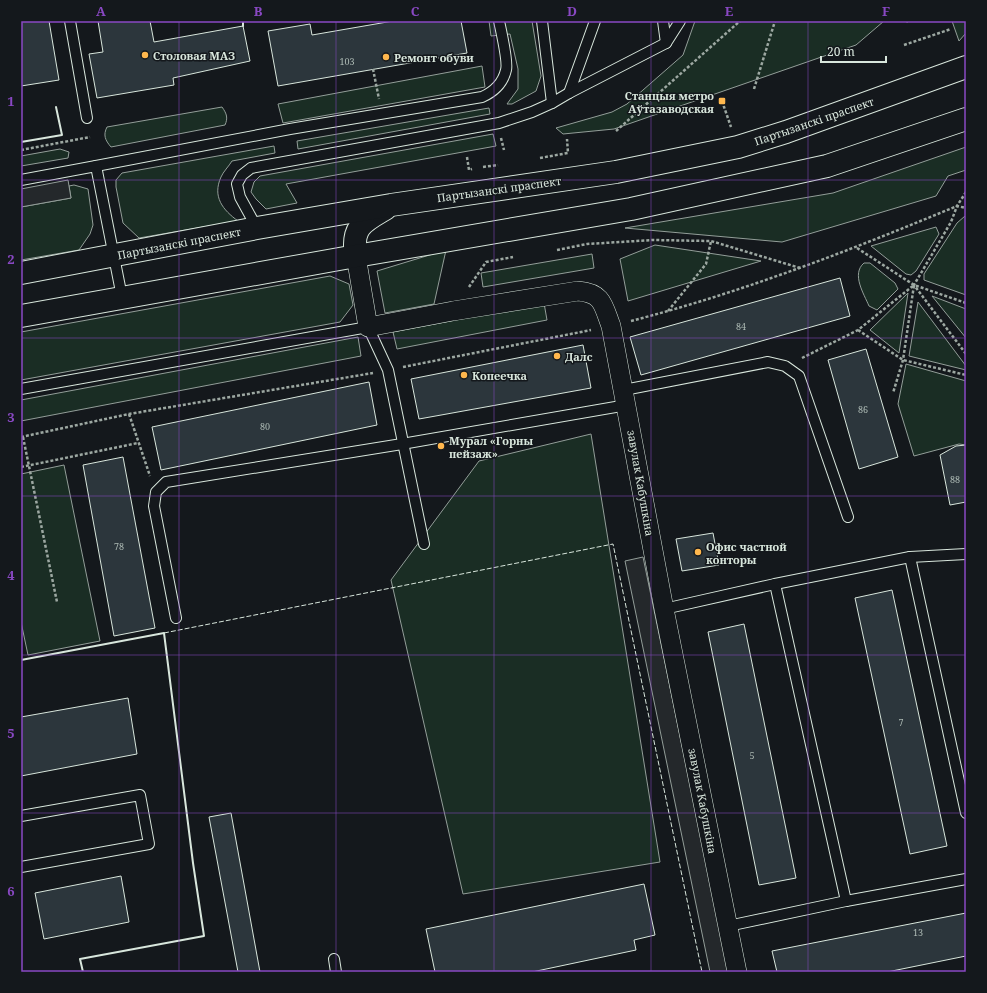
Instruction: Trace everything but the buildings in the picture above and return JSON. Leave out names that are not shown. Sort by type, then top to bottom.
[{"type":"main road","name":"Партызанскі праспект","points":[[21,273],[257,228],[391,205],[616,172],[738,147],[786,132],[966,67]]},
{"type":"main road","points":[[21,316],[122,297],[631,209],[827,166],[966,119]]},
{"type":"main road","points":[[356,256],[354,243],[357,229],[367,219],[391,205]]},
{"type":"street","points":[[356,256],[368,327]]},
{"type":"street","name":"завулак Кабушкіна","points":[[368,327],[452,311],[578,291],[590,292],[602,302],[611,326],[664,609],[736,972]]},
{"type":"lane","points":[[70,21],[87,118]]},
{"type":"lane","points":[[21,180],[247,136],[482,98],[499,84],[506,70],[499,21]]},
{"type":"lane","points":[[542,21],[552,103]]},
{"type":"lane","points":[[569,93],[595,21]]},
{"type":"lane","points":[[663,21],[666,43]]},
{"type":"lane","points":[[257,228],[240,196],[237,184],[242,174],[251,168],[499,123],[532,112],[666,43],[680,21]]},
{"type":"lane","points":[[96,166],[122,297]]},
{"type":"lane","points":[[21,389],[368,327],[388,370],[402,444],[424,544]]},
{"type":"lane","points":[[176,618],[154,506],[156,492],[166,482],[402,444],[625,397],[768,362],[785,366],[799,376],[848,517]]},
{"type":"lane","points":[[664,609],[775,584],[910,558],[966,554]]},
{"type":"lane","points":[[910,558],[966,813]]},
{"type":"lane","points":[[775,584],[846,901]]},
{"type":"lane","points":[[21,816],[140,795],[149,844],[21,867]]},
{"type":"lane","points":[[728,926],[846,901],[966,879]]},
{"type":"lane","points":[[334,959],[336,972]]},
{"type":"path","points":[[616,131],[740,21]]},
{"type":"path","points":[[754,89],[775,21]]},
{"type":"path","points":[[904,46],[950,29]]},
{"type":"path","points":[[373,69],[382,113]]},
{"type":"path","points":[[722,101],[738,147]]},
{"type":"path","points":[[21,150],[90,137]]},
{"type":"path","points":[[540,158],[568,153],[567,139]]},
{"type":"path","points":[[467,157],[469,170]]},
{"type":"path","points":[[785,366],[858,330],[914,285],[951,222],[966,192]]},
{"type":"path","points":[[57,602],[22,437],[129,414],[388,370],[611,326],[668,311],[800,268],[856,248],[958,206],[966,208]]},
{"type":"path","points":[[557,250],[587,244],[653,240],[711,241],[800,268]]},
{"type":"path","points":[[668,311],[706,264],[711,241]]},
{"type":"path","points":[[856,248],[914,285],[966,303]]},
{"type":"path","points":[[486,262],[513,257]]},
{"type":"path","points":[[914,285],[966,354]]},
{"type":"path","points":[[893,393],[903,360],[914,285]]},
{"type":"path","points":[[858,330],[903,360],[966,375]]},
{"type":"path","points":[[129,414],[156,492]]},
{"type":"path","points":[[21,467],[138,443]]},
{"type":"green space","points":[[489,21],[532,21],[541,76],[536,91],[512,104],[507,104],[518,89],[518,69],[510,34],[491,36]]},
{"type":"green space","points":[[695,21],[884,21],[856,45],[614,129],[563,134],[556,128],[612,112],[627,104],[683,55]]},
{"type":"green space","points":[[952,21],[966,21],[966,33],[959,41]]},
{"type":"green space","points":[[482,66],[485,87],[283,123],[278,104]]},
{"type":"green space","points":[[222,107],[226,116],[225,125],[111,147],[105,137],[107,127]]},
{"type":"green space","points":[[489,108],[490,114],[298,149],[297,141]]},
{"type":"green space","points":[[493,134],[496,146],[286,184],[297,203],[266,209],[251,192],[254,182],[260,176]]},
{"type":"green space","points":[[274,146],[275,153],[232,161],[221,177],[218,197],[224,208],[238,221],[139,238],[123,223],[116,187],[116,180],[122,173]]},
{"type":"green space","points":[[966,147],[966,170],[948,176],[936,196],[782,242],[625,228],[833,193]]},
{"type":"green space","points":[[60,149],[69,152],[68,158],[21,166],[21,156]]},
{"type":"green space","points":[[74,185],[88,189],[93,225],[90,234],[79,250],[21,260],[21,207],[71,198],[69,186]]},
{"type":"green space","points":[[965,216],[966,295],[924,280],[924,274],[957,223]]},
{"type":"green space","points":[[936,227],[939,234],[916,271],[911,275],[906,274],[871,246]]},
{"type":"green space","points":[[655,245],[761,261],[628,301],[620,259]]},
{"type":"green space","points":[[446,250],[434,304],[385,313],[377,271]]},
{"type":"green space","points":[[592,254],[594,268],[483,287],[481,273]]},
{"type":"green space","points":[[864,263],[870,263],[895,283],[898,289],[877,310],[869,306],[860,284],[859,273],[860,268]]},
{"type":"green space","points":[[330,276],[349,284],[353,305],[340,322],[21,380],[21,332]]},
{"type":"green space","points":[[908,293],[899,353],[870,330]]},
{"type":"green space","points":[[932,296],[966,309],[966,338]]},
{"type":"green space","points":[[918,302],[966,366],[966,370],[909,356]]},
{"type":"green space","points":[[544,303],[547,320],[397,349],[393,332]]},
{"type":"green space","points":[[358,337],[361,356],[21,421],[21,400]]},
{"type":"green space","points":[[906,364],[966,381],[966,445],[959,444],[914,456],[898,404]]},
{"type":"green space","points":[[591,434],[660,862],[463,894],[391,580],[479,461]]},
{"type":"green space","points":[[64,465],[100,641],[28,655],[21,622],[21,474]]},
{"type":"shaded area","points":[[68,180],[71,198],[21,207],[21,189]]},
{"type":"shaded area","points":[[643,557],[729,972],[710,972],[625,561]]},
{"type":"fence","points":[[164,633],[613,544],[702,972]]},
{"type":"wall","points":[[243,21],[243,26]]},
{"type":"wall","points":[[21,142],[62,135],[56,107]]},
{"type":"wall","points":[[21,660],[164,633],[193,863],[204,936],[80,959],[83,972]]},
{"type":"place","name":"Столовая МАЗ","points":[[145,55]]},
{"type":"place","name":"Ремонт обуви","points":[[386,57]]},
{"type":"place","name":"Станцыя метро Аўтазаводская","points":[[722,101]]},
{"type":"place","name":"Далс","points":[[557,356]]},
{"type":"place","name":"Копеечка","points":[[464,375]]},
{"type":"place","name":"Мурал «Горны пейзаж»","points":[[441,446]]},
{"type":"place","name":"Офис частной конторы","points":[[698,552]]}]
